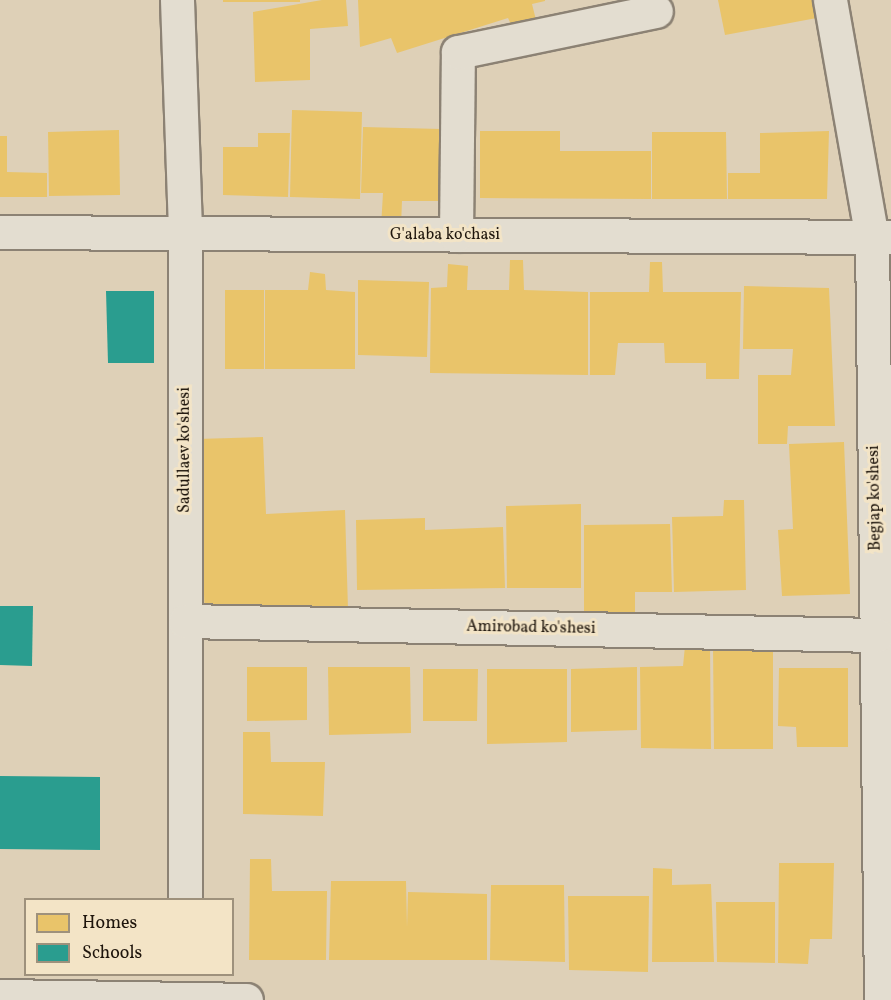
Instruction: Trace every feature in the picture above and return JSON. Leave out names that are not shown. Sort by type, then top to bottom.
[{"type":"street","name":"Sadullaev ko'shesi","points":[[177,0],[185,233],[185,898]]},
{"type":"street","name":"Begjap ko'shesi","points":[[830,0],[882,237],[877,635],[881,1000]]},
{"type":"street","points":[[456,235],[458,52],[656,11]]},
{"type":"street","name":"G'alaba ko'chasi","points":[[0,232],[882,237]]},
{"type":"street","name":"Amirobad ko'shesi","points":[[185,621],[877,635]]},
{"type":"street","points":[[0,996],[185,987],[246,1000]]},
{"type":"building: Homes","points":[[223,0],[300,0],[300,2],[223,2]]},
{"type":"building: Homes","points":[[322,0],[346,0],[348,26],[310,29],[310,80],[255,82],[253,12]]},
{"type":"building: Homes","points":[[358,0],[545,1],[532,4],[539,32],[517,37],[508,18],[397,53],[391,38],[360,47]]},
{"type":"building: Homes","points":[[718,0],[819,0],[822,17],[725,35]]},
{"type":"building: Homes","points":[[292,110],[362,112],[360,199],[290,197]]},
{"type":"building: Homes","points":[[363,127],[441,129],[439,201],[402,201],[401,226],[381,227],[383,193],[361,193]]},
{"type":"building: Homes","points":[[119,130],[120,195],[49,196],[48,132]]},
{"type":"building: Homes","points":[[480,131],[560,131],[560,151],[651,151],[651,199],[480,198]]},
{"type":"building: Homes","points":[[829,131],[827,199],[728,199],[728,173],[760,173],[760,133]]},
{"type":"building: Homes","points":[[652,132],[726,132],[727,199],[652,199]]},
{"type":"building: Homes","points":[[258,133],[290,133],[288,197],[223,195],[223,147],[258,147]]},
{"type":"building: Homes","points":[[0,136],[7,136],[7,172],[47,173],[47,197],[0,197]]},
{"type":"building: Homes","points":[[510,260],[523,260],[524,290],[588,292],[588,375],[430,373],[431,288],[447,287],[448,264],[468,266],[467,290],[509,290]]},
{"type":"building: Homes","points":[[650,262],[662,262],[663,292],[741,292],[739,379],[706,379],[706,363],[665,363],[664,343],[618,343],[615,375],[590,375],[590,292],[649,292]]},
{"type":"building: Homes","points":[[310,272],[325,274],[326,290],[355,292],[355,369],[265,369],[265,290],[308,290]]},
{"type":"building: Homes","points":[[358,280],[429,282],[427,357],[358,355]]},
{"type":"building: Homes","points":[[744,286],[829,288],[835,426],[788,426],[787,444],[758,444],[758,375],[791,375],[793,349],[743,349]]},
{"type":"building: Homes","points":[[225,290],[264,290],[264,369],[225,369]]},
{"type":"building: Homes","points":[[263,437],[266,514],[345,510],[348,609],[205,616],[197,439]]},
{"type":"building: Homes","points":[[844,442],[850,594],[782,596],[778,530],[793,529],[789,444]]},
{"type":"building: Homes","points":[[724,500],[744,500],[746,590],[674,592],[672,517],[723,516]]},
{"type":"building: Homes","points":[[581,504],[581,588],[507,588],[506,506]]},
{"type":"building: Homes","points":[[425,518],[425,530],[503,527],[505,588],[357,590],[356,520]]},
{"type":"building: Homes","points":[[670,524],[672,592],[635,592],[635,614],[584,614],[584,525]]},
{"type":"building: Homes","points":[[685,646],[710,646],[711,749],[641,748],[640,667],[683,666]]},
{"type":"building: Homes","points":[[713,646],[773,646],[773,749],[714,749]]},
{"type":"building: Homes","points":[[247,667],[307,667],[307,720],[247,721]]},
{"type":"building: Homes","points":[[328,667],[410,667],[411,733],[329,735]]},
{"type":"building: Homes","points":[[637,667],[637,730],[571,732],[571,669]]},
{"type":"building: Homes","points":[[779,668],[848,668],[848,747],[797,747],[796,727],[778,726]]},
{"type":"building: Homes","points":[[423,669],[478,669],[477,721],[423,721]]},
{"type":"building: Homes","points":[[487,669],[567,669],[567,742],[487,744]]},
{"type":"building: Homes","points":[[243,732],[270,732],[271,762],[325,762],[323,816],[243,814]]},
{"type":"building: Homes","points":[[250,859],[271,859],[272,891],[327,891],[326,960],[249,960]]},
{"type":"building: Homes","points":[[779,863],[834,863],[832,939],[810,939],[808,964],[778,963]]},
{"type":"building: Homes","points":[[653,868],[672,869],[672,885],[711,884],[714,962],[652,962]]},
{"type":"building: Homes","points":[[331,881],[406,881],[407,927],[408,892],[487,894],[487,960],[329,960]]},
{"type":"building: Homes","points":[[491,885],[564,885],[565,962],[490,960]]},
{"type":"building: Homes","points":[[568,896],[649,896],[648,972],[569,970]]},
{"type":"building: Homes","points":[[716,902],[775,902],[775,963],[717,962]]},
{"type":"building: Schools","points":[[106,291],[154,291],[154,363],[108,363]]},
{"type":"building: Schools","points":[[0,606],[33,606],[32,666],[0,665]]},
{"type":"building: Schools","points":[[0,776],[100,777],[100,850],[0,849]]}]
